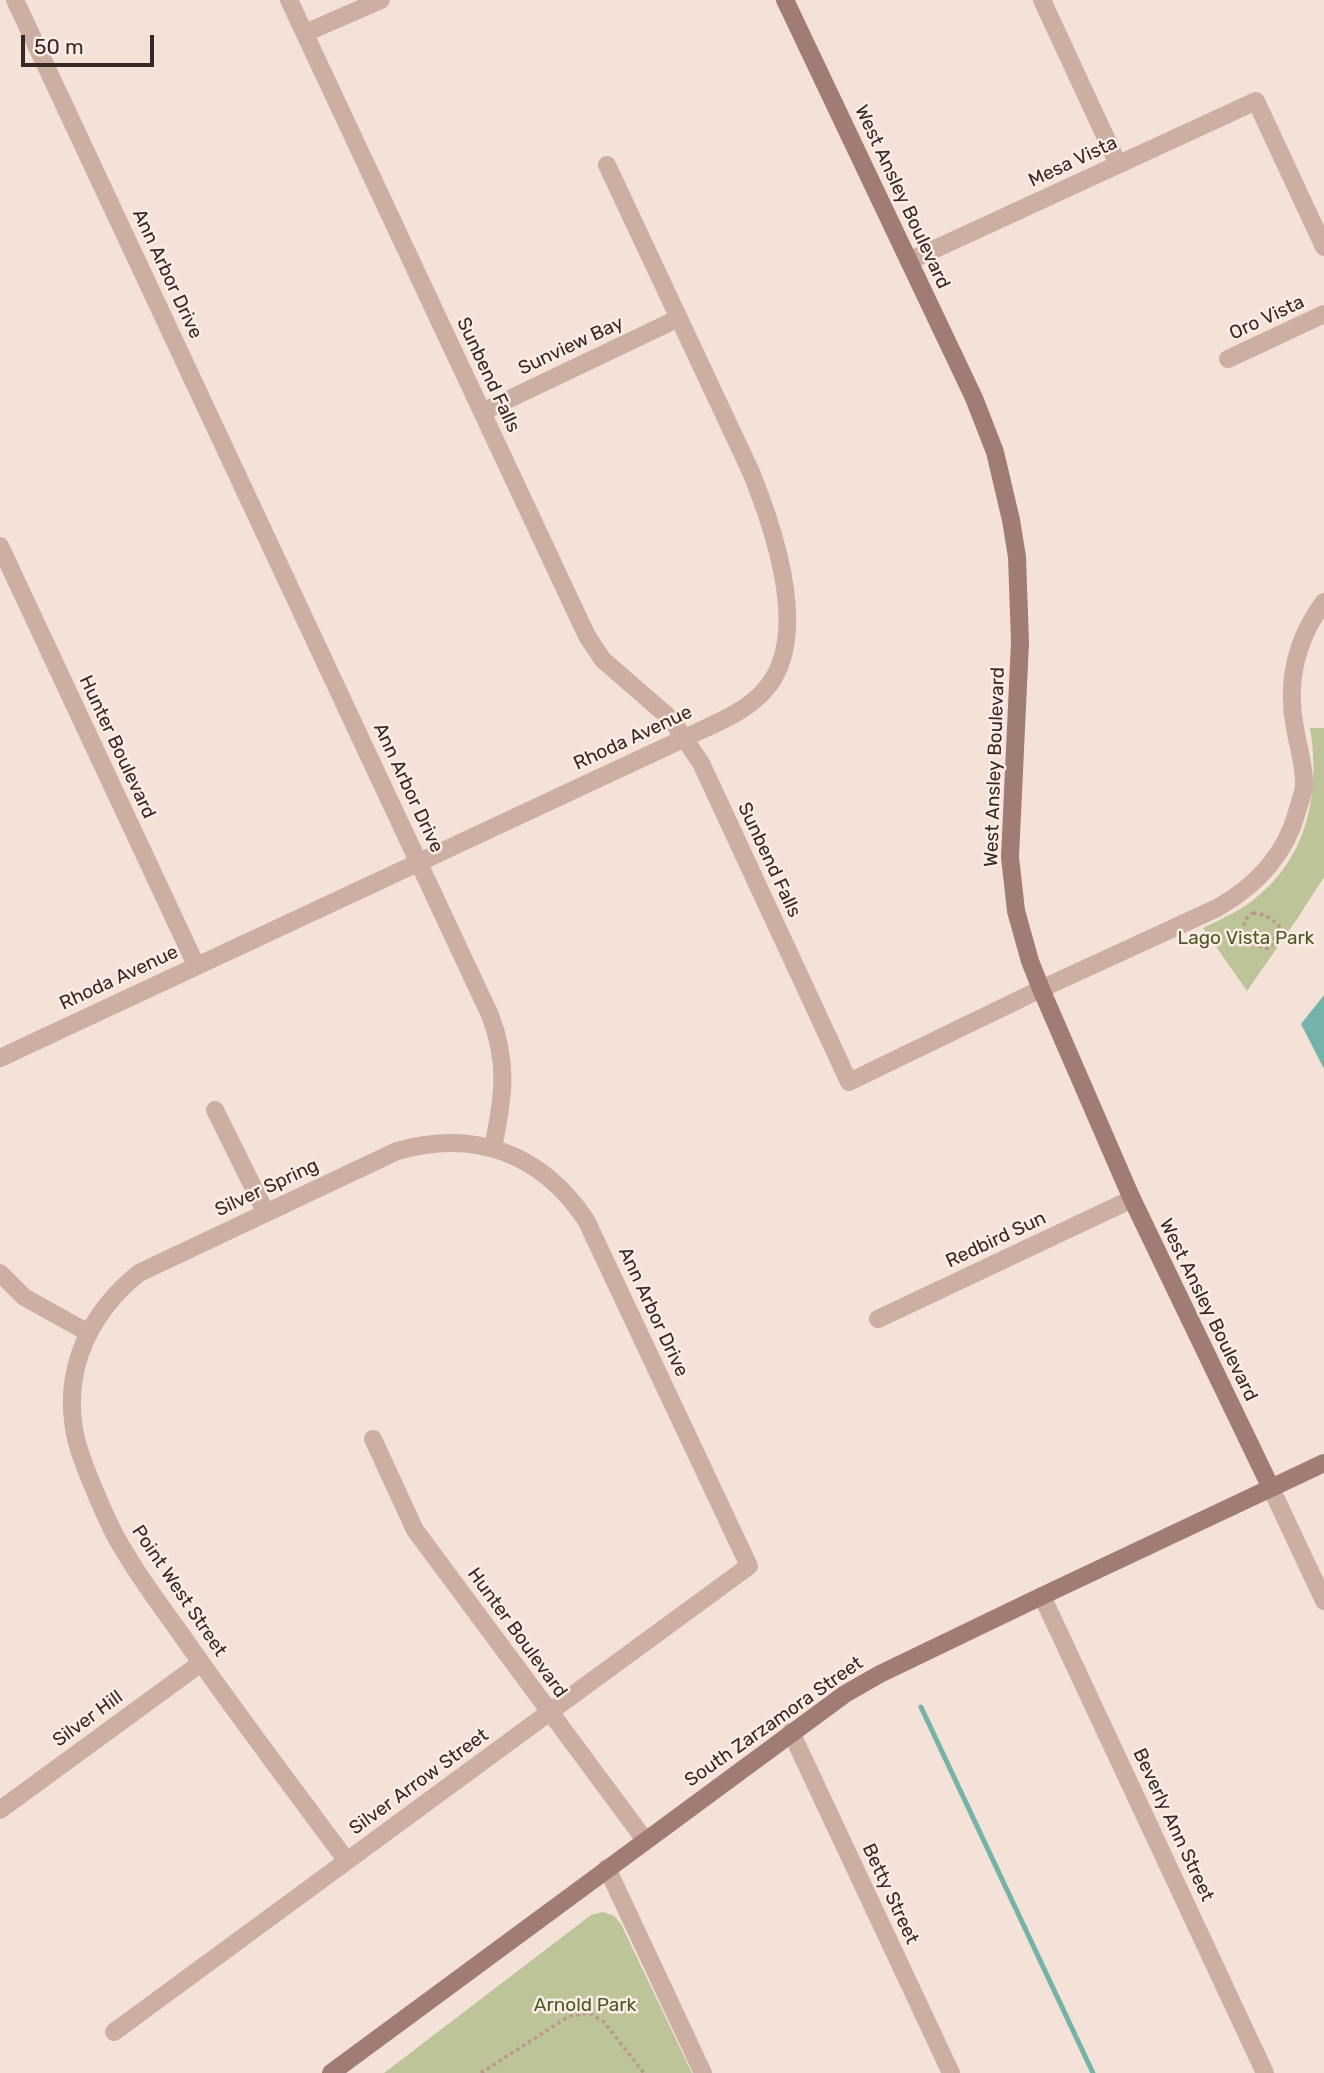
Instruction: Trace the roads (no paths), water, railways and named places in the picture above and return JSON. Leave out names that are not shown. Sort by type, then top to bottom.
[{"type":"street","name":"Ann Arbor Drive","points":[[15,0],[490,1016],[500,1046],[503,1094],[493,1148],[540,1171],[566,1193],[586,1220],[749,1566]]},
{"type":"street","name":"Sunbend Falls","points":[[289,0],[587,636],[603,660],[671,719],[701,764],[849,1083],[1041,989],[1217,908],[1239,896],[1256,882],[1278,856],[1292,832],[1304,786],[1294,721],[1294,664],[1312,618],[1324,602]]},
{"type":"street","points":[[304,33],[381,0]]},
{"type":"street","name":"West Ansley Boulevard","points":[[785,0],[974,398],[995,452],[1017,558],[1020,642],[1010,857],[1016,911],[1030,961],[1132,1199],[1324,1601]]},
{"type":"street","points":[[1042,0],[1118,164]]},
{"type":"street","name":"Mesa Vista","points":[[909,261],[1256,101],[1324,247]]},
{"type":"street","name":"Rhoda Avenue","points":[[0,1058],[741,710],[764,692],[779,669],[784,653],[787,620],[781,564],[764,506],[607,165]]},
{"type":"street","name":"Oro Vista","points":[[1228,359],[1324,314]]},
{"type":"street","name":"Sunview Bay","points":[[482,412],[679,318]]},
{"type":"street","name":"Hunter Boulevard","points":[[0,546],[196,965]]},
{"type":"street","points":[[215,1110],[265,1211]]},
{"type":"street","name":"Silver Spring","points":[[87,1332],[111,1298],[139,1273],[265,1211],[397,1151],[447,1142],[493,1148]]},
{"type":"street","name":"Redbird Sun","points":[[878,1319],[1132,1199]]},
{"type":"street","points":[[0,1273],[24,1297],[87,1332]]},
{"type":"street","name":"Point West Street","points":[[87,1332],[79,1353],[72,1387],[72,1420],[80,1454],[100,1505],[125,1553],[347,1861]]},
{"type":"street","name":"Hunter Boulevard","points":[[373,1439],[415,1530],[645,1840]]},
{"type":"street","name":"South Zarzamora Street","points":[[331,2073],[845,1694],[880,1674],[1324,1463]]},
{"type":"street","name":"Silver Arrow Street","points":[[114,2032],[749,1566]]},
{"type":"street","name":"Beverly Ann Street","points":[[1042,1596],[1265,2073]]},
{"type":"street","name":"Silver Hill","points":[[0,1810],[201,1662]]},
{"type":"street","name":"Betty Street","points":[[791,1732],[951,2073]]},
{"type":"street","points":[[607,1868],[703,2073]]},
{"type":"water","points":[[1324,995],[1324,1069],[1301,1024]]},
{"type":"waterway","points":[[921,1707],[1093,2073]]},
{"type":"park label","name":"Lago Vista Park","points":[[1246,939]]},
{"type":"park label","name":"Arnold Park","points":[[585,2006]]}]
